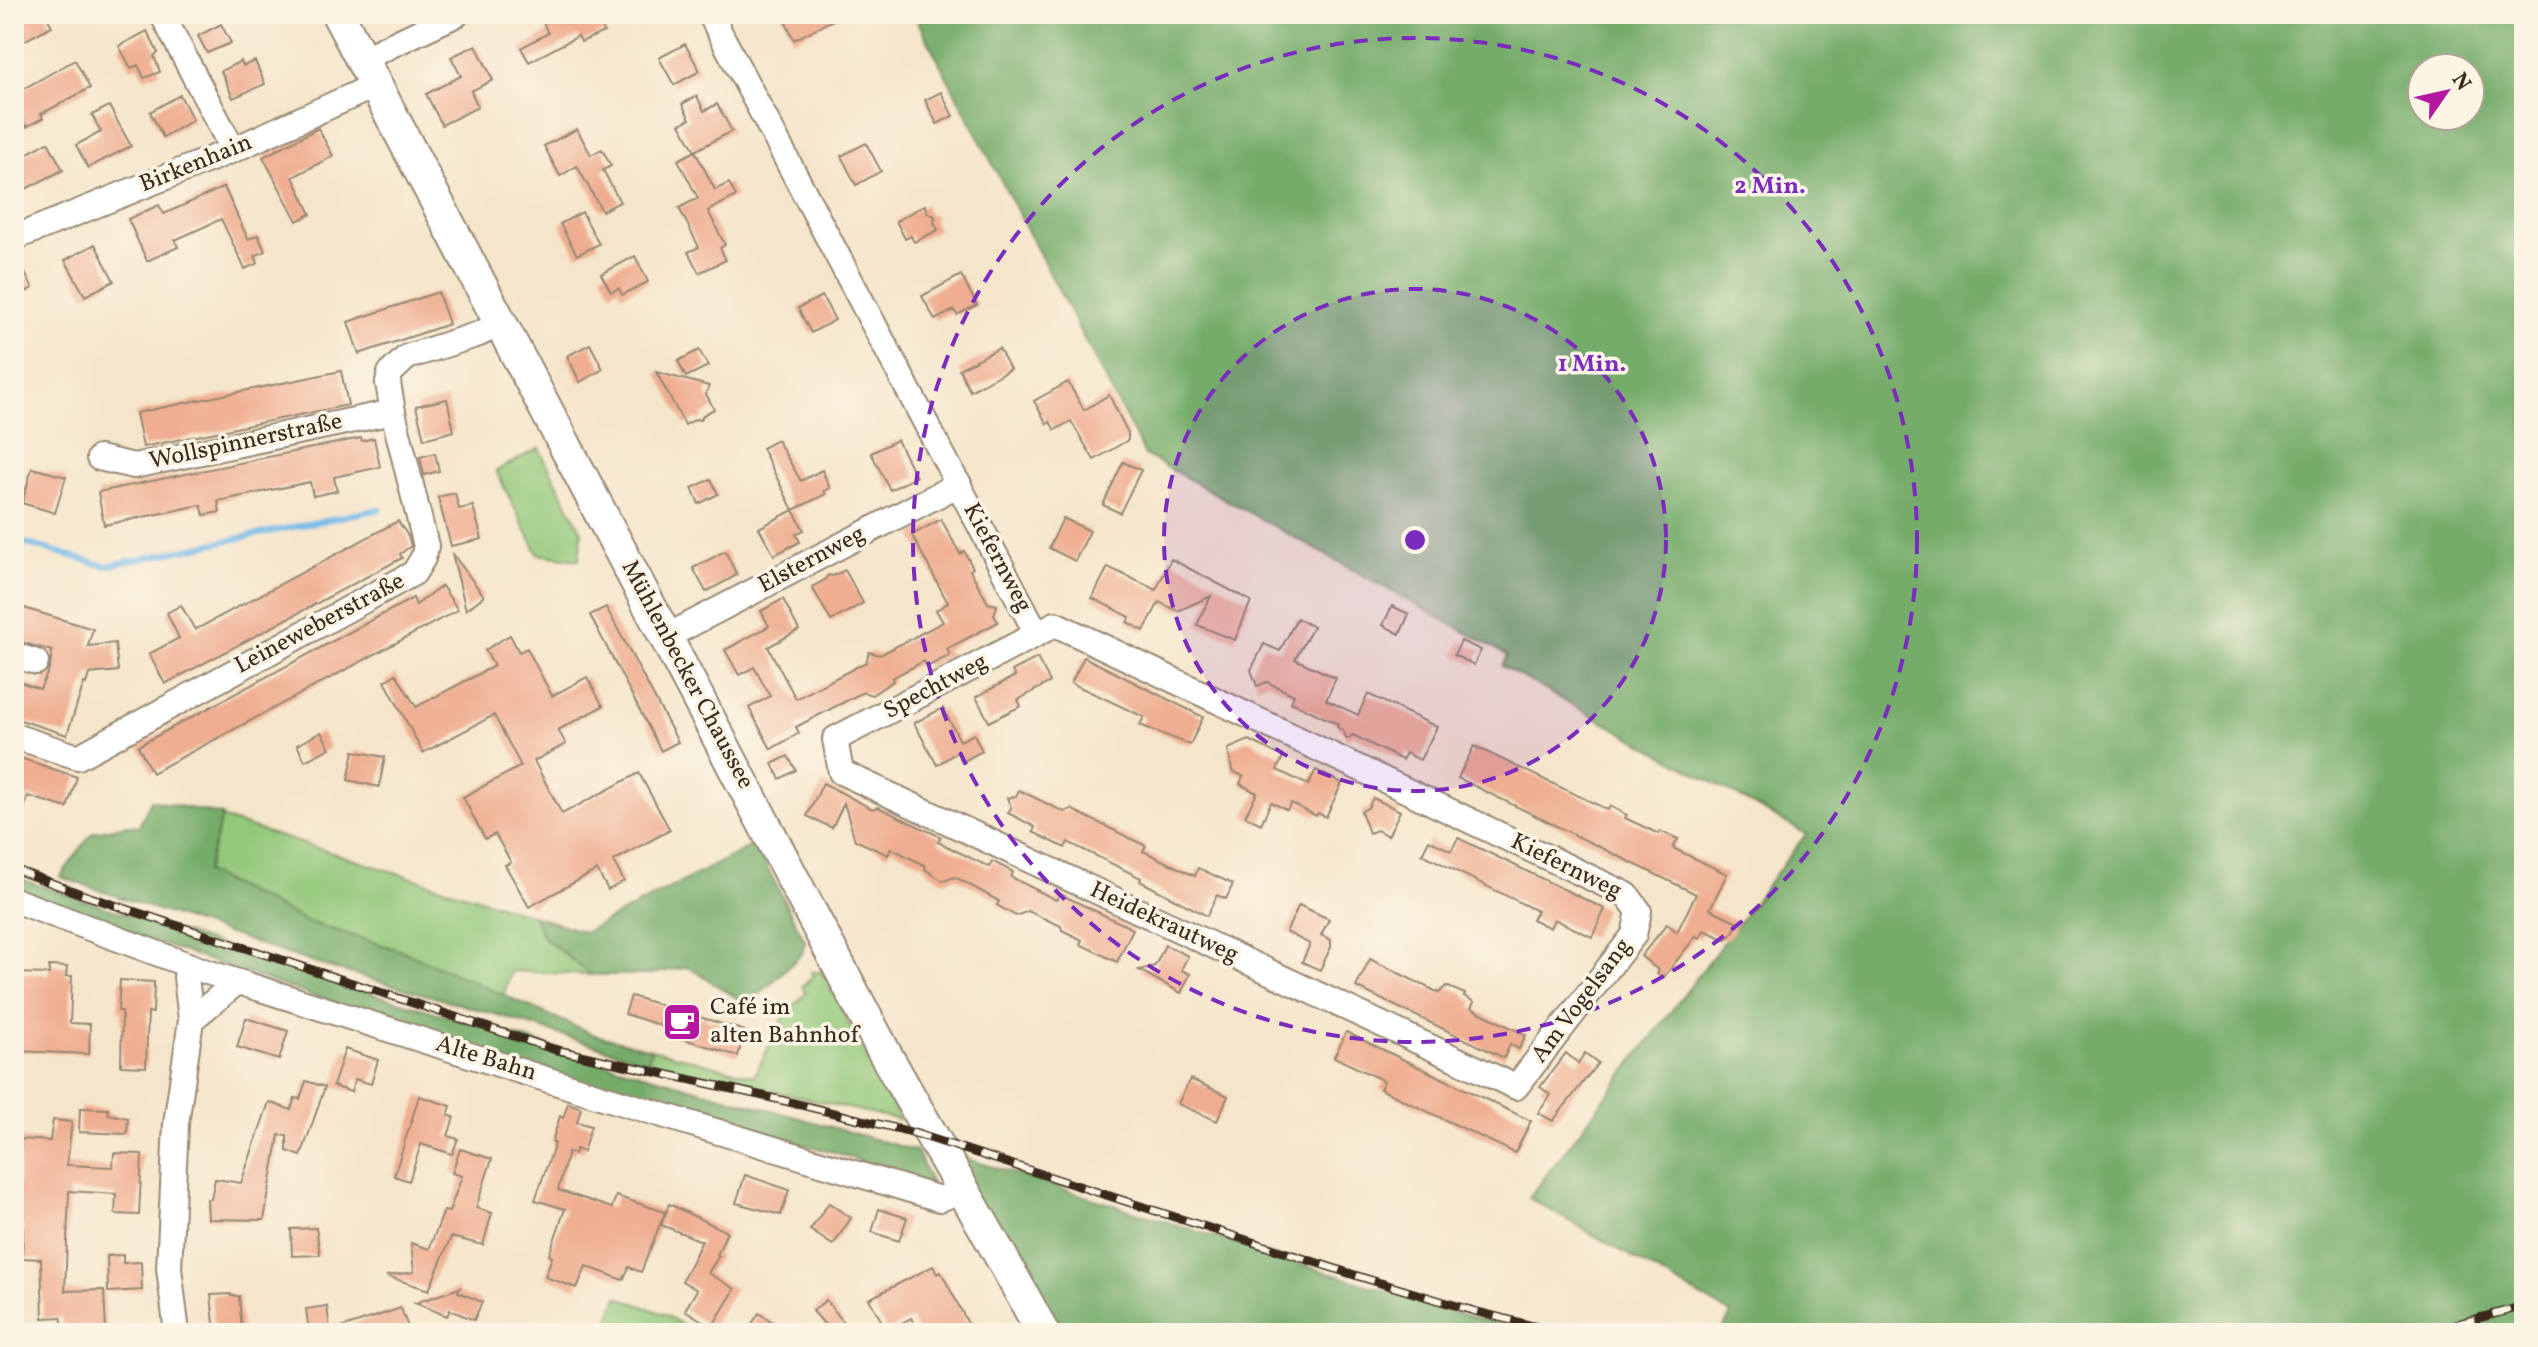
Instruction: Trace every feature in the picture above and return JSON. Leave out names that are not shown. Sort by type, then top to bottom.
[{"type":"main road","name":"Mühlenbecker Chaussee","points":[[338,14],[883,1050],[1043,1333]]},
{"type":"street","points":[[162,14],[233,150]]},
{"type":"street","name":"Birkenhain","points":[[14,238],[233,150],[369,72],[457,14]]},
{"type":"street","name":"Kiefernweg","points":[[710,14],[1037,634],[1055,624],[1627,895],[1639,911]]},
{"type":"street","name":"Leineweberstraße","points":[[14,736],[78,757],[414,573],[426,546],[393,412],[388,383],[390,373],[407,357],[479,334],[502,323]]},
{"type":"street","name":"Wollspinnerstraße","points":[[99,458],[134,466],[393,412]]},
{"type":"street","name":"Elsternweg","points":[[666,637],[959,484]]},
{"type":"street","name":"Spechtweg","points":[[835,739],[1037,634]]},
{"type":"street","name":"Heidekrautweg","points":[[835,739],[841,772],[1516,1087]]},
{"type":"street","name":"Alte Bahn","points":[[14,900],[189,966],[593,1094],[940,1199],[961,1191]]},
{"type":"street","name":"Am Vogelsang","points":[[1516,1087],[1634,935],[1639,911]]},
{"type":"street","points":[[177,1333],[169,1268],[176,1124],[191,1020],[186,977],[189,966]]},
{"type":"street","points":[[191,1020],[230,988],[234,981]]},
{"type":"green space","points":[[914,14],[2524,14],[2524,1333],[1721,1333],[1731,1314],[1529,1198],[1806,834],[1502,666],[1507,655],[1145,455]]},
{"type":"green space","points":[[539,448],[582,532],[579,560],[538,554],[496,471]]},
{"type":"green space","points":[[151,800],[222,815],[206,872],[308,922],[405,952],[595,1035],[651,1049],[648,1062],[498,1015],[314,963],[60,877],[92,833],[126,825],[139,826]]},
{"type":"green space","points":[[221,818],[534,916],[543,937],[591,975],[512,971],[503,996],[405,952],[308,922],[206,872]]},
{"type":"green space","points":[[755,844],[805,941],[802,954],[748,1005],[688,967],[645,975],[591,975],[543,937],[534,916],[585,932]]},
{"type":"green space","points":[[14,877],[314,976],[622,1068],[917,1151],[932,1185],[834,1152],[512,1064],[14,894]]},
{"type":"green space","points":[[811,972],[822,972],[900,1120],[648,1062],[651,1049],[754,1076],[786,1013],[806,993],[802,987],[813,976]]},
{"type":"green space","points":[[949,1153],[1469,1317],[1538,1333],[1055,1333]]},
{"type":"green space","points":[[618,1297],[664,1314],[696,1333],[603,1333]]},
{"type":"building","points":[[22,14],[45,14],[52,26],[24,41],[14,23],[14,18]]},
{"type":"building","points":[[539,14],[596,14],[604,32],[581,42],[578,36],[529,62],[521,48],[548,33]]},
{"type":"building","points":[[782,14],[844,14],[794,40]]},
{"type":"building","points":[[221,24],[231,43],[207,53],[198,36]]},
{"type":"building","points":[[147,31],[158,53],[154,56],[160,72],[144,78],[138,65],[131,68],[119,46]]},
{"type":"building","points":[[685,44],[700,71],[674,85],[659,58]]},
{"type":"building","points":[[476,45],[493,80],[471,91],[478,107],[442,125],[426,94],[461,76],[451,57]]},
{"type":"building","points":[[75,60],[90,88],[41,114],[43,118],[26,127],[20,113],[14,116],[14,94]]},
{"type":"building","points":[[241,61],[243,66],[255,61],[265,84],[233,98],[221,71]]},
{"type":"building","points":[[941,92],[953,116],[937,124],[925,100]]},
{"type":"building","points":[[180,95],[193,120],[163,137],[150,112]]},
{"type":"building","points":[[697,96],[704,111],[717,104],[732,131],[695,151],[680,124],[690,119],[682,104]]},
{"type":"building","points":[[109,106],[131,146],[88,168],[76,145],[101,132],[92,115]]},
{"type":"building","points":[[318,128],[333,156],[293,177],[311,214],[297,221],[263,157]]},
{"type":"building","points":[[577,129],[591,155],[602,149],[611,166],[603,170],[620,202],[602,211],[577,166],[560,176],[544,146]]},
{"type":"building","points":[[48,142],[63,170],[20,192],[14,181],[14,164],[17,159]]},
{"type":"building","points":[[866,143],[881,171],[856,185],[841,156]]},
{"type":"building","points":[[695,151],[715,190],[729,183],[736,196],[708,211],[725,245],[720,248],[726,260],[699,273],[688,252],[699,247],[679,208],[698,198],[678,160]]},
{"type":"building","points":[[224,187],[248,239],[258,235],[265,251],[255,256],[258,263],[245,269],[221,219],[175,240],[178,247],[147,261],[128,219],[159,205],[164,214]]},
{"type":"building","points":[[925,205],[928,213],[935,216],[938,230],[914,242],[911,236],[905,239],[896,221]]},
{"type":"building","points":[[582,212],[599,244],[577,255],[560,224]]},
{"type":"building","points":[[95,244],[114,281],[85,296],[65,260]]},
{"type":"building","points":[[14,253],[33,288],[14,298]]},
{"type":"building","points":[[635,256],[648,282],[622,295],[619,288],[611,292],[601,274]]},
{"type":"building","points":[[961,275],[977,305],[957,315],[954,310],[935,320],[922,296]]},
{"type":"building","points":[[438,292],[449,324],[359,354],[348,322]]},
{"type":"building","points":[[822,296],[835,320],[811,333],[798,308]]},
{"type":"building","points":[[590,344],[603,369],[580,382],[567,356]]},
{"type":"building","points":[[999,348],[1010,369],[970,391],[959,369]]},
{"type":"building","points":[[699,350],[708,366],[686,377],[678,361]]},
{"type":"building","points":[[341,371],[348,405],[143,447],[136,413]]},
{"type":"building","points":[[656,372],[709,386],[706,394],[714,409],[703,415],[701,420],[696,419],[685,425]]},
{"type":"building","points":[[1068,382],[1084,410],[1109,395],[1128,433],[1128,440],[1094,460],[1071,421],[1055,430],[1050,422],[1047,424],[1034,401]]},
{"type":"building","points":[[447,399],[454,431],[424,439],[416,406]]},
{"type":"building","points":[[361,438],[362,441],[374,438],[380,467],[334,477],[337,491],[313,496],[310,482],[218,501],[220,512],[204,515],[201,505],[104,525],[98,492]]},
{"type":"building","points":[[777,440],[801,481],[822,470],[830,488],[824,491],[826,494],[793,510],[762,448]]},
{"type":"building","points":[[897,440],[916,477],[890,490],[871,453]]},
{"type":"building","points":[[435,453],[439,471],[424,475],[420,457]]},
{"type":"building","points":[[1123,462],[1141,470],[1120,513],[1103,505]]},
{"type":"building","points":[[32,468],[66,477],[55,513],[22,503]]},
{"type":"building","points":[[711,479],[718,494],[699,504],[692,488]]},
{"type":"building","points":[[455,493],[459,509],[473,506],[482,539],[451,546],[438,497]]},
{"type":"building","points":[[793,510],[804,530],[796,534],[800,542],[774,555],[759,528]]},
{"type":"building","points":[[1063,518],[1090,531],[1075,561],[1049,548]]},
{"type":"building","points":[[941,519],[960,554],[964,551],[973,568],[970,570],[988,603],[997,605],[994,615],[998,622],[947,649],[950,655],[927,667],[924,661],[892,678],[893,681],[872,695],[863,692],[796,727],[799,733],[771,749],[749,708],[770,696],[754,667],[739,675],[725,650],[769,626],[761,611],[783,599],[799,630],[768,647],[796,699],[866,662],[869,652],[880,655],[943,622],[936,610],[948,603],[912,535]]},
{"type":"building","points":[[398,521],[411,546],[400,554],[402,558],[165,684],[149,654],[179,638],[167,613],[181,605],[195,630]]},
{"type":"building","points":[[725,551],[737,575],[706,592],[693,568]]},
{"type":"building","points":[[452,553],[484,596],[466,610]]},
{"type":"building","points":[[1171,559],[1251,601],[1235,640],[1197,625],[1211,596],[1178,611],[1159,602],[1144,631],[1127,622],[1130,617],[1092,598],[1108,567],[1156,590]]},
{"type":"building","points":[[845,570],[863,603],[831,621],[812,587],[828,575]]},
{"type":"building","points":[[442,586],[458,610],[152,773],[138,746],[413,598],[416,605]]},
{"type":"building","points":[[14,605],[93,629],[88,646],[115,643],[118,671],[89,674],[67,735],[14,718],[14,680],[40,689],[50,667],[52,651],[14,640]]},
{"type":"building","points":[[1392,606],[1409,614],[1400,634],[1383,625]]},
{"type":"building","points":[[606,607],[678,742],[661,751],[590,615]]},
{"type":"building","points":[[1297,618],[1313,627],[1295,659],[1336,678],[1326,700],[1358,715],[1368,694],[1437,727],[1420,760],[1406,753],[1402,760],[1353,735],[1347,739],[1337,727],[1338,724],[1291,702],[1294,695],[1267,682],[1257,686],[1251,670],[1264,644],[1280,651]]},
{"type":"building","points":[[510,635],[519,652],[527,648],[552,696],[587,677],[603,706],[558,730],[566,744],[534,761],[562,814],[639,773],[670,830],[613,861],[624,881],[608,890],[597,870],[529,907],[505,865],[511,862],[495,834],[485,839],[463,797],[521,766],[494,715],[423,753],[385,681],[396,674],[416,707],[494,666],[485,650]]},
{"type":"building","points":[[1461,641],[1481,650],[1474,665],[1454,655]]},
{"type":"building","points":[[1084,657],[1203,717],[1190,745],[1140,725],[1144,717],[1071,683]]},
{"type":"building","points":[[1037,658],[1050,682],[1018,700],[1021,706],[989,722],[976,697],[1015,676],[1012,671]]},
{"type":"building","points":[[943,708],[960,741],[974,734],[982,751],[962,762],[957,752],[937,765],[914,723]]},
{"type":"building","points":[[321,732],[330,748],[305,761],[297,745]]},
{"type":"building","points":[[1249,740],[1283,757],[1277,770],[1308,785],[1316,770],[1342,783],[1326,817],[1318,813],[1316,816],[1291,803],[1287,810],[1271,802],[1261,824],[1245,816],[1257,793],[1240,784],[1243,776],[1232,771],[1228,749]]},
{"type":"building","points":[[1474,746],[1608,810],[1610,806],[1627,815],[1625,818],[1659,834],[1660,831],[1678,839],[1673,848],[1727,874],[1710,909],[1738,922],[1734,931],[1726,940],[1704,930],[1663,978],[1657,974],[1659,971],[1641,956],[1667,924],[1677,932],[1696,894],[1458,778]]},
{"type":"building","points":[[354,751],[385,757],[379,787],[348,780]]},
{"type":"building","points":[[14,756],[77,777],[67,808],[28,796],[18,828],[14,827]]},
{"type":"building","points":[[788,756],[796,770],[780,779],[772,764]]},
{"type":"building","points":[[823,783],[872,809],[878,807],[941,837],[938,842],[989,867],[992,861],[1013,872],[1011,877],[1056,900],[1060,894],[1133,929],[1117,962],[1080,944],[1082,940],[1062,930],[1061,926],[1028,911],[1016,916],[997,905],[999,901],[955,877],[943,881],[925,869],[926,866],[891,848],[888,855],[855,840],[844,803],[832,828],[807,816]]},
{"type":"building","points":[[1019,790],[1064,812],[1071,809],[1146,846],[1143,851],[1195,876],[1198,868],[1233,884],[1226,899],[1217,895],[1207,916],[1140,881],[1141,878],[1068,842],[1065,848],[1033,832],[1035,827],[1008,813],[1011,808],[1007,798],[1016,796]]},
{"type":"building","points":[[1373,798],[1400,811],[1388,836],[1377,830],[1369,833],[1361,811],[1368,808]]},
{"type":"building","points":[[1458,838],[1605,909],[1592,937],[1554,919],[1550,928],[1532,919],[1537,911],[1422,854],[1429,840],[1451,851]]},
{"type":"building","points":[[1299,905],[1329,919],[1321,935],[1331,940],[1331,947],[1320,970],[1302,962],[1310,944],[1286,932]]},
{"type":"building","points":[[1165,945],[1188,956],[1181,970],[1190,974],[1181,993],[1139,970],[1155,966]]},
{"type":"building","points":[[1370,959],[1439,993],[1446,986],[1465,994],[1474,1002],[1471,1008],[1526,1035],[1519,1049],[1510,1044],[1504,1058],[1356,987]]},
{"type":"building","points":[[49,966],[67,967],[66,976],[72,976],[70,1023],[90,1024],[89,1054],[14,1051],[14,973],[49,974]]},
{"type":"building","points":[[120,980],[154,982],[153,1013],[148,1012],[146,1067],[121,1066]]},
{"type":"building","name":"Café im alten Bahnhof","points":[[631,996],[745,1031],[738,1056],[671,1035],[672,1029],[625,1014]]},
{"type":"building","points":[[246,1018],[288,1031],[279,1060],[237,1047]]},
{"type":"building","points":[[1346,1032],[1531,1121],[1515,1153],[1380,1089],[1384,1081],[1334,1057]]},
{"type":"building","points":[[345,1049],[378,1060],[371,1084],[355,1079],[351,1092],[333,1086]]},
{"type":"building","points":[[1566,1053],[1578,1063],[1585,1053],[1598,1063],[1553,1121],[1538,1113],[1551,1095],[1540,1087]]},
{"type":"building","points":[[1190,1079],[1228,1096],[1217,1121],[1178,1104]]},
{"type":"building","points":[[306,1081],[325,1087],[301,1156],[287,1151],[287,1136],[279,1135],[264,1220],[208,1219],[207,1199],[211,1199],[215,1179],[241,1183],[269,1102],[291,1110],[295,1098],[300,1099]]},
{"type":"building","points":[[419,1096],[451,1106],[448,1115],[454,1117],[448,1136],[458,1139],[452,1154],[421,1144],[409,1181],[394,1176]]},
{"type":"building","points":[[568,1103],[581,1108],[577,1122],[591,1126],[583,1152],[576,1149],[574,1154],[568,1152],[558,1190],[612,1208],[616,1196],[665,1212],[641,1272],[629,1267],[623,1280],[586,1266],[577,1288],[545,1277],[565,1209],[535,1200],[555,1143],[552,1142],[560,1116],[563,1118]]},
{"type":"building","points":[[80,1108],[108,1109],[108,1114],[128,1118],[127,1134],[79,1132]]},
{"type":"building","points":[[53,1120],[72,1122],[67,1165],[113,1167],[114,1153],[142,1154],[139,1215],[115,1214],[116,1194],[69,1191],[65,1291],[104,1290],[106,1333],[65,1333],[61,1317],[43,1318],[41,1259],[22,1258],[23,1225],[14,1225],[14,1187],[18,1187],[21,1139],[50,1141]]},
{"type":"building","points":[[460,1149],[492,1159],[476,1208],[492,1213],[483,1245],[451,1237],[429,1290],[386,1276],[414,1272],[411,1243],[429,1249],[444,1211],[449,1212],[462,1176],[452,1173]]},
{"type":"building","points":[[745,1175],[789,1190],[781,1215],[736,1203]]},
{"type":"building","points":[[829,1203],[851,1218],[833,1245],[810,1230]]},
{"type":"building","points":[[669,1204],[727,1232],[719,1256],[708,1273],[735,1289],[712,1327],[685,1310],[697,1290],[682,1281],[702,1241],[661,1225]]},
{"type":"building","points":[[879,1209],[907,1218],[899,1241],[872,1232]]},
{"type":"building","points":[[316,1228],[320,1255],[292,1256],[291,1229]]},
{"type":"building","points":[[123,1255],[123,1263],[141,1262],[142,1290],[108,1292],[107,1256]]},
{"type":"building","points":[[933,1266],[937,1274],[941,1272],[973,1333],[919,1333],[911,1318],[887,1331],[869,1299]]},
{"type":"building","points":[[460,1288],[458,1292],[482,1302],[474,1320],[450,1310],[447,1316],[415,1303]]},
{"type":"building","points":[[211,1295],[239,1296],[242,1333],[215,1333]]},
{"type":"building","points":[[826,1300],[844,1323],[832,1333],[813,1311]]},
{"type":"building","points":[[327,1306],[330,1330],[309,1332],[306,1309]]},
{"type":"building","points":[[401,1308],[410,1333],[335,1333],[335,1330]]},
{"type":"building","points":[[759,1313],[789,1333],[746,1333]]},
{"type":"waterway","points":[[14,540],[106,566],[379,509]]},
{"type":"railway","points":[[14,869],[81,894],[553,1049],[911,1132],[1364,1278],[1561,1333]]},
{"type":"railway","points":[[2423,1333],[2524,1306]]},
{"type":"place","name":"Café im alten Bahnhof","points":[[682,1022]]}]
